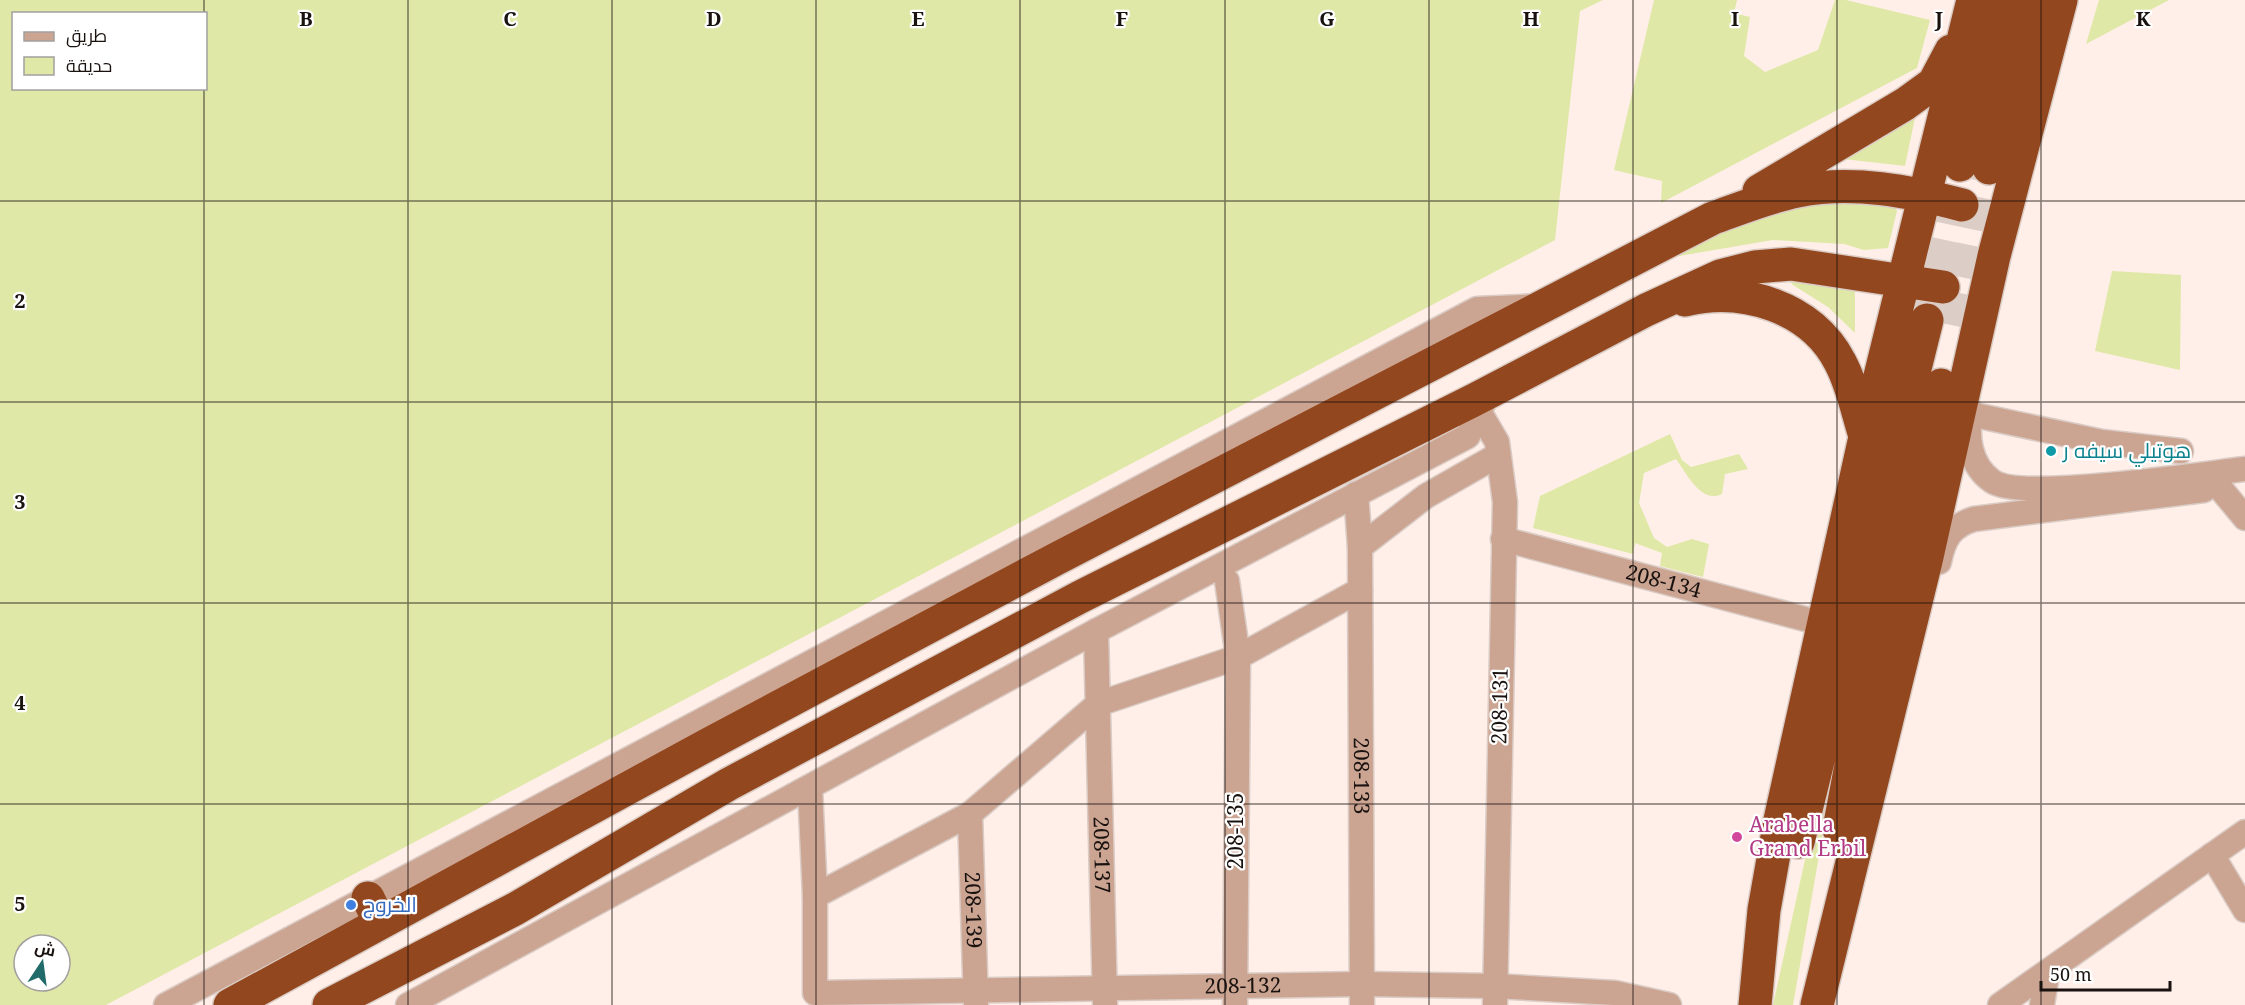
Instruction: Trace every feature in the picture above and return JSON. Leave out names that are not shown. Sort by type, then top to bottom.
[{"type":"highway","points":[[2002,0],[1975,167],[2030,0]]},
{"type":"highway","points":[[1817,1005],[1926,561],[1994,256],[2061,0]]},
{"type":"highway","points":[[230,1005],[374,911],[707,745],[1056,559],[1713,218],[1905,105],[1934,83],[1971,9]]},
{"type":"highway","points":[[1757,1005],[1764,910],[1780,820],[1865,437],[1971,9]]},
{"type":"highway","points":[[1713,218],[1766,199],[1822,188],[1886,189],[1918,223],[1914,262],[1921,273],[1943,287]]},
{"type":"highway","points":[[329,1005],[516,909],[729,784],[1080,597],[1484,403],[1646,310],[1720,276],[1772,265],[1810,266],[1943,287],[1963,287],[1985,273],[1994,256],[1994,238],[1989,225],[1975,211],[1962,205],[1918,223]]},
{"type":"highway","points":[[1646,310],[1695,298],[1720,296],[1764,302],[1799,316],[1814,328],[1839,359],[1865,437]]},
{"type":"highway","points":[[1757,1005],[1941,323],[1861,712],[1817,949],[1812,1005]]},
{"type":"highway","points":[[776,708],[773,723],[775,730],[784,741],[798,747]]},
{"type":"highway","points":[[707,745],[721,754],[725,761],[729,784]]},
{"type":"street","points":[[2020,152],[2015,222],[1970,414],[1968,441],[1974,458],[1992,482],[2008,488],[2102,484],[2245,469]]},
{"type":"street","points":[[166,1005],[374,911],[1477,309],[1545,306]]},
{"type":"street","points":[[408,1005],[1096,631],[1468,436],[1484,403]]},
{"type":"street","name":"208-131","points":[[1484,403],[1497,442],[1505,502],[1495,995]]},
{"type":"street","points":[[1970,414],[2102,442],[2181,451]]},
{"type":"street","points":[[1360,547],[1426,496],[1498,455]]},
{"type":"street","points":[[1886,723],[1920,641],[1942,545],[1952,529],[1980,518],[2245,485]]},
{"type":"street","points":[[2220,488],[2245,518]]},
{"type":"street","name":"208-133","points":[[1356,494],[1360,547],[1362,995]]},
{"type":"street","name":"208-134","points":[[1503,539],[1824,624]]},
{"type":"street","name":"208-135","points":[[1227,581],[1238,657],[1235,996]]},
{"type":"street","points":[[810,788],[815,896],[970,814],[1098,704],[1238,657],[1360,590]]},
{"type":"street","name":"208-137","points":[[1096,631],[1105,997]]},
{"type":"street","name":"208-139","points":[[970,814],[976,998]]},
{"type":"street","points":[[2000,1005],[2245,832]]},
{"type":"street","points":[[2212,855],[2245,910]]},
{"type":"street","name":"208-132","points":[[815,896],[815,993],[976,998],[1615,993],[1669,1005]]},
{"type":"street","points":[[2042,1005],[2047,974]]},
{"type":"green space","points":[[0,0],[1603,0],[1580,11],[1555,240],[106,1005],[0,1005]]},
{"type":"green space","points":[[1654,0],[1737,0],[1734,13],[1750,17],[1744,56],[1765,72],[1818,50],[1835,0],[1846,0],[1930,20],[1917,68],[1661,203],[1662,181],[1614,170]]},
{"type":"green space","points":[[2099,0],[2169,0],[2086,44]]},
{"type":"green space","points":[[1917,108],[1905,166],[1826,157]]},
{"type":"green space","points":[[1803,199],[1889,199],[1897,211],[1888,248],[1864,250],[1844,244],[1773,240],[1673,257],[1690,243]]},
{"type":"green space","points":[[2112,271],[2181,275],[2180,370],[2095,351]]},
{"type":"green space","points":[[1786,277],[1855,282],[1855,333],[1828,307],[1793,285]]},
{"type":"green space","points":[[1670,434],[1682,460],[1691,467],[1739,454],[1748,469],[1725,474],[1722,494],[1714,496],[1708,495],[1695,486],[1676,459],[1644,473],[1639,503],[1654,538],[1667,547],[1692,539],[1709,544],[1703,577],[1660,566],[1662,553],[1635,543],[1633,554],[1533,528],[1540,496]]},
{"type":"green space","points":[[1830,746],[1838,747],[1793,1005],[1773,1005]]},
{"type":"tunnel","points":[[1927,320],[1960,165]]},
{"type":"tunnel","points":[[1956,326],[1989,168]]},
{"type":"place","name":"هوتيلي سيفه ر","points":[[2051,451]]},
{"type":"place","name":"Arabella Grand Erbil","points":[[1737,837]]},
{"type":"place","name":"الخروج","points":[[351,905]]}]
